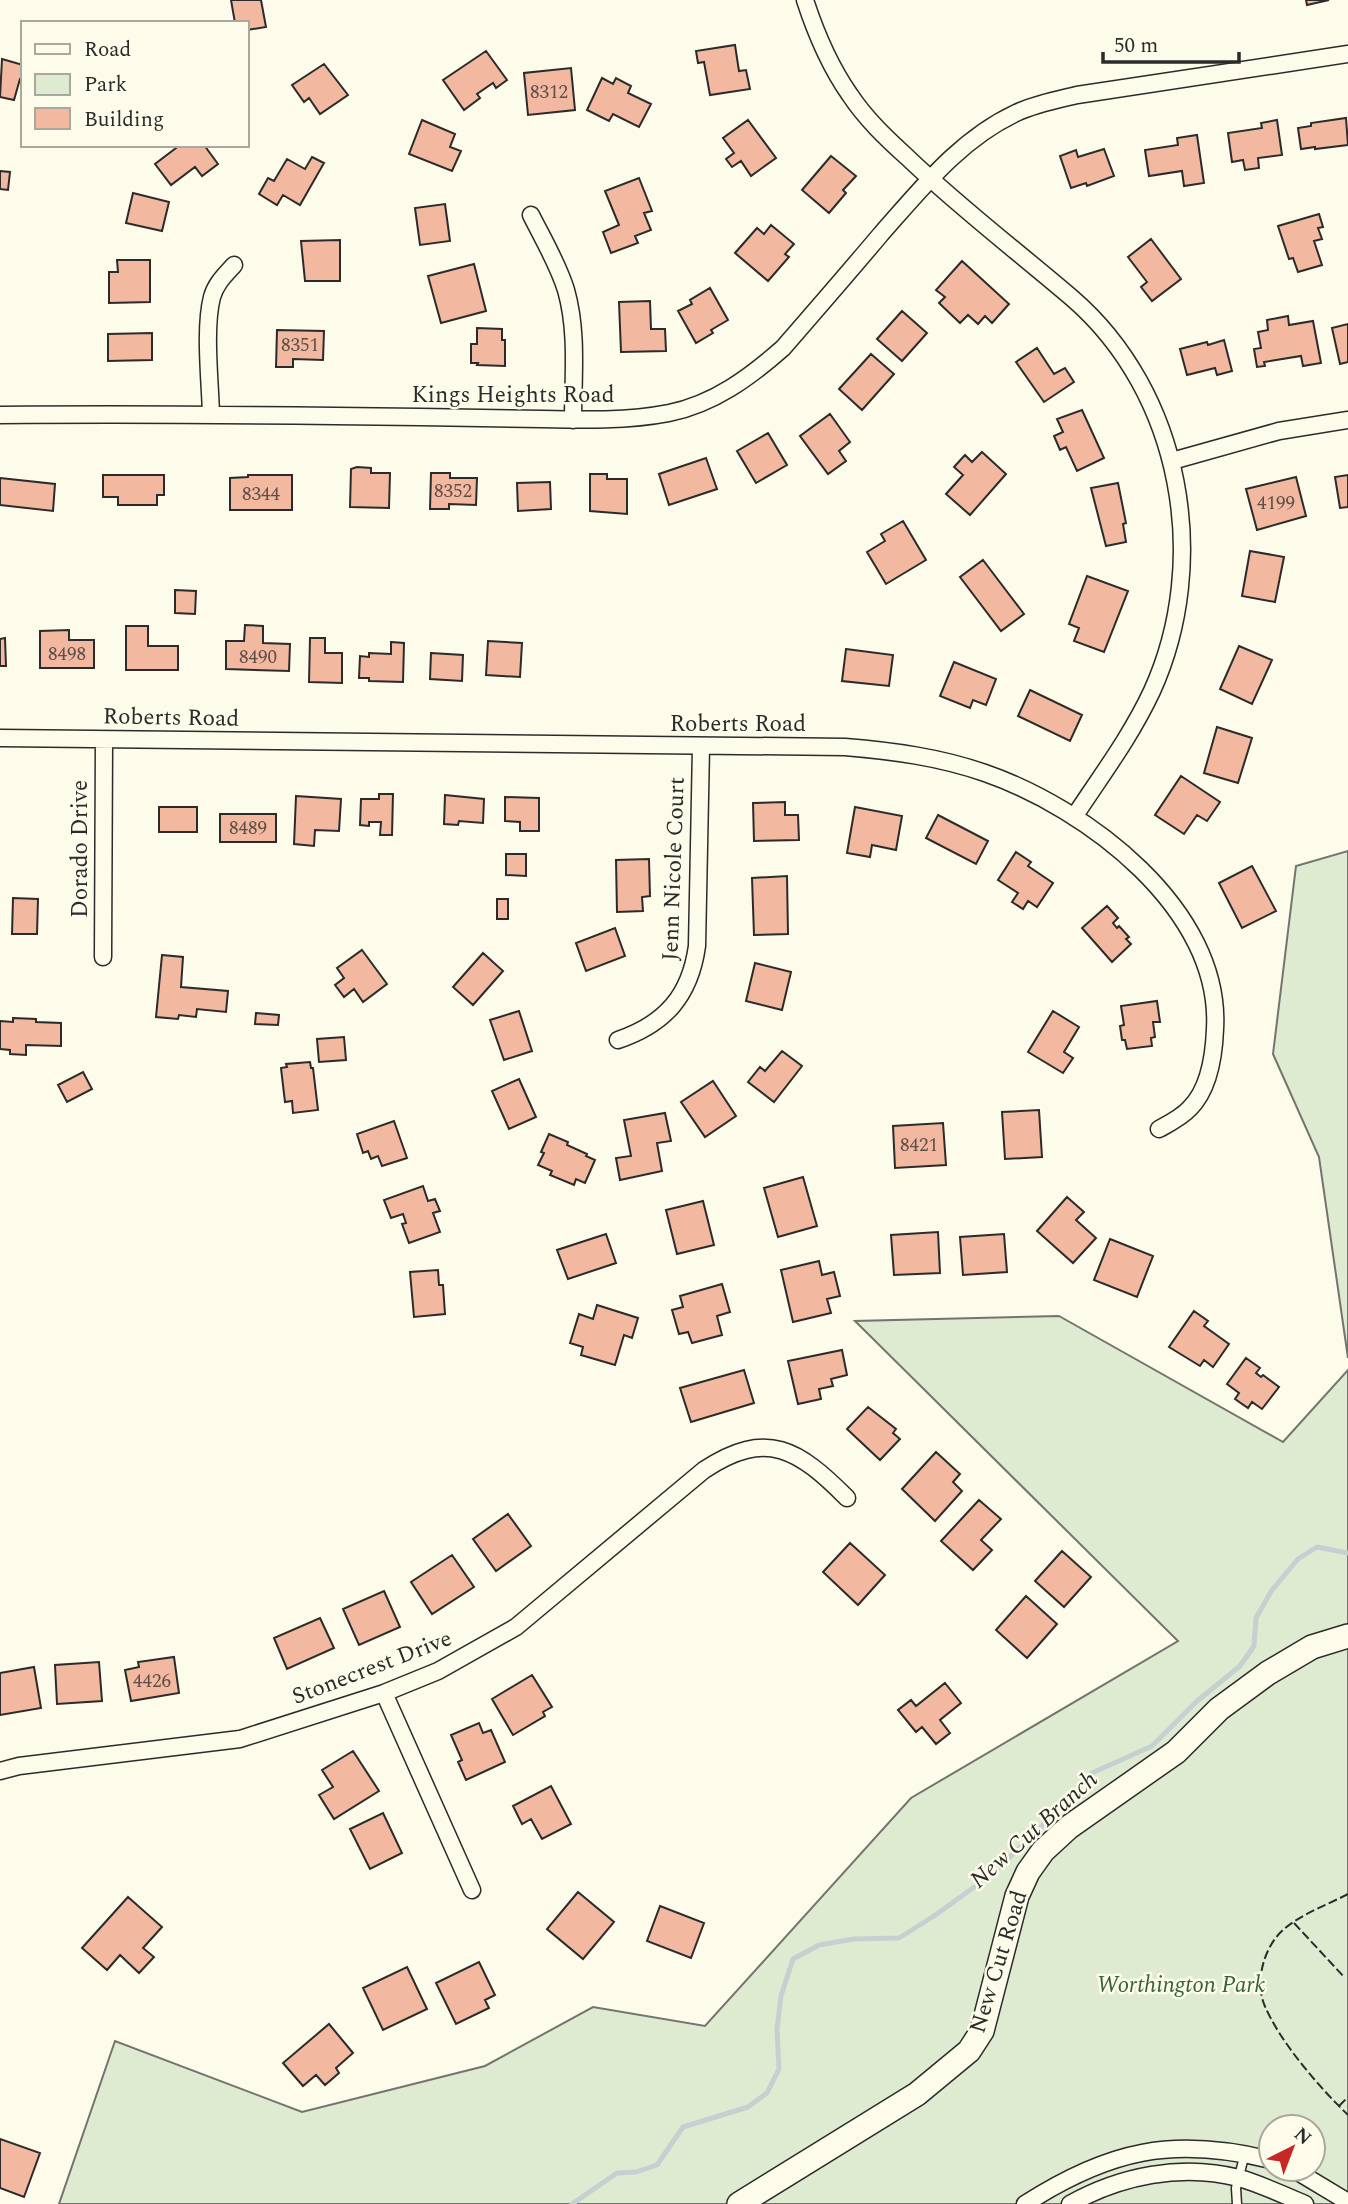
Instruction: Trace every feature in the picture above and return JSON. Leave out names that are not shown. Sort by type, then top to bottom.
[{"type":"street","points":[[805,0],[816,35],[851,97],[874,127],[929,179],[1075,300],[1098,324],[1138,381],[1153,410],[1172,461],[1180,503],[1182,540],[1177,612],[1152,690],[1134,725],[1074,817]]},
{"type":"street","name":"Kings Heights Road","points":[[0,415],[211,414],[573,420],[633,418],[671,413],[703,402],[758,371],[783,348],[929,179],[962,148],[1015,113],[1077,95],[1348,54]]},
{"type":"street","points":[[531,215],[556,266],[568,302],[574,341],[573,420]]},
{"type":"street","points":[[211,414],[209,320],[212,296],[219,281],[234,265]]},
{"type":"street","points":[[1172,461],[1279,431],[1348,419]]},
{"type":"street","name":"Roberts Road","points":[[0,738],[845,747],[903,752],[986,773],[1032,793],[1074,817],[1134,865],[1170,901],[1188,926],[1200,950],[1211,985],[1216,1022],[1208,1075],[1199,1097],[1190,1108],[1159,1129]]},
{"type":"street","name":"Dorado Drive","points":[[103,957],[104,740]]},
{"type":"street","name":"Jenn Nicole Court","points":[[618,1040],[641,1032],[668,1012],[694,970],[697,946],[701,747]]},
{"type":"street","name":"Stonecrest Drive","points":[[0,1771],[19,1766],[240,1739],[384,1693],[438,1671],[516,1627],[704,1469],[722,1457],[744,1449],[767,1447],[804,1459],[847,1498]]},
{"type":"street","name":"New Cut Road","points":[[739,2204],[917,2094],[969,2051],[982,2031],[1017,1896],[1036,1861],[1060,1835],[1129,1783],[1176,1752],[1219,1709],[1268,1673],[1312,1647],[1348,1636]]},
{"type":"street","points":[[384,1693],[472,1891]]},
{"type":"street","points":[[1025,2204],[1086,2170],[1119,2157],[1146,2151],[1186,2148],[1257,2156]]},
{"type":"street","points":[[1070,2204],[1095,2190],[1151,2175],[1182,2172],[1238,2178],[1305,2204]]},
{"type":"street","points":[[1316,2183],[1348,2202]]},
{"type":"lane","points":[[1237,2204],[1236,2188],[1245,2153]]},
{"type":"green space","points":[[1348,851],[1348,1358],[1319,1157],[1273,1054],[1296,866]]},
{"type":"green space","name":"Worthington Park","points":[[1059,1316],[1283,1442],[1348,1370],[1348,2204],[59,2204],[115,2041],[302,2112],[485,2066],[593,2007],[705,2026],[911,1798],[1178,1641],[855,1321]]},
{"type":"building","points":[[231,0],[261,0],[266,27],[248,30],[248,21],[235,21]]},
{"type":"building","points":[[1306,0],[1329,0],[1307,5]]},
{"type":"building","points":[[735,45],[739,71],[746,70],[750,89],[710,95],[704,62],[698,63],[696,51]]},
{"type":"building","points":[[486,51],[507,80],[496,88],[493,83],[477,94],[480,98],[464,110],[443,80]]},
{"type":"building","points":[[2,59],[21,64],[21,79],[14,100],[0,97]]},
{"type":"building","points":[[324,64],[348,95],[320,114],[309,98],[304,102],[292,85]]},
{"type":"building","points":[[571,68],[575,110],[528,115],[524,73]]},
{"type":"building","points":[[602,78],[613,84],[616,78],[631,86],[628,93],[651,104],[639,127],[613,114],[609,121],[587,110]]},
{"type":"building","points":[[1346,118],[1348,145],[1301,149],[1298,128],[1311,126],[1311,123]]},
{"type":"building","points":[[422,120],[455,134],[450,147],[461,151],[452,171],[409,154]]},
{"type":"building","points":[[748,120],[776,158],[751,176],[741,161],[732,167],[726,159],[734,153],[723,138]]},
{"type":"building","points":[[1277,120],[1282,155],[1258,158],[1259,168],[1245,170],[1243,160],[1232,162],[1228,133],[1262,128],[1261,123]]},
{"type":"building","points":[[1197,135],[1204,183],[1184,186],[1182,171],[1149,176],[1145,150],[1178,145],[1177,138]]},
{"type":"building","points":[[177,147],[205,147],[218,164],[202,176],[195,167],[171,185],[155,164]]},
{"type":"building","points":[[1104,149],[1114,176],[1087,186],[1086,183],[1071,188],[1060,156],[1076,150],[1078,157]]},
{"type":"building","points":[[831,156],[856,176],[843,190],[846,193],[829,213],[802,190]]},
{"type":"building","points":[[312,157],[324,163],[300,205],[283,195],[277,205],[259,194],[268,178],[274,181],[287,159],[305,169]]},
{"type":"building","points":[[0,171],[10,172],[8,190],[0,189]]},
{"type":"building","points":[[639,178],[652,211],[644,213],[651,230],[635,236],[638,243],[611,253],[603,232],[619,225],[605,191]]},
{"type":"building","points":[[133,193],[169,202],[162,231],[126,223]]},
{"type":"building","points":[[445,204],[450,241],[420,245],[415,208]]},
{"type":"building","points":[[1319,214],[1323,227],[1318,228],[1322,239],[1314,241],[1322,265],[1298,272],[1293,258],[1289,259],[1278,226]]},
{"type":"building","points":[[771,225],[794,244],[785,254],[789,257],[768,281],[735,253],[757,228],[764,234]]},
{"type":"building","points":[[1151,239],[1181,279],[1152,301],[1141,287],[1147,282],[1128,257]]},
{"type":"building","points":[[340,240],[340,281],[305,281],[301,241]]},
{"type":"building","points":[[117,260],[150,260],[150,302],[109,303],[109,272],[118,272]]},
{"type":"building","points":[[962,261],[1009,304],[992,323],[985,316],[978,324],[968,315],[960,323],[939,303],[945,297],[936,290]]},
{"type":"building","points":[[474,264],[486,311],[441,323],[428,276]]},
{"type":"building","points":[[710,288],[728,320],[696,343],[678,311],[692,304],[690,300]]},
{"type":"building","points":[[650,301],[651,329],[665,329],[666,351],[621,352],[619,302]]},
{"type":"building","points":[[902,311],[927,333],[902,361],[877,339]]},
{"type":"building","points":[[1288,316],[1289,325],[1313,321],[1321,363],[1303,366],[1301,356],[1264,362],[1265,366],[1257,367],[1254,349],[1261,348],[1258,332],[1268,330],[1267,320]]},
{"type":"building","points":[[1348,324],[1348,362],[1340,364],[1332,328]]},
{"type":"building","points":[[477,328],[502,329],[502,340],[505,340],[505,366],[471,363],[471,344],[477,344]]},
{"type":"building","points":[[277,330],[324,331],[323,360],[293,359],[293,367],[276,367]]},
{"type":"building","points":[[152,333],[152,360],[108,361],[108,334]]},
{"type":"building","points":[[1224,340],[1232,371],[1217,375],[1215,368],[1187,375],[1180,349]]},
{"type":"building","points":[[1037,348],[1054,374],[1065,368],[1074,382],[1044,402],[1016,362]]},
{"type":"building","points":[[871,354],[894,374],[862,410],[839,389]]},
{"type":"building","points":[[1082,410],[1104,458],[1077,471],[1066,447],[1060,450],[1054,436],[1063,432],[1057,419]]},
{"type":"building","points":[[830,414],[850,442],[839,451],[846,461],[828,474],[800,436]]},
{"type":"building","points":[[768,433],[787,465],[756,483],[737,451]]},
{"type":"building","points":[[982,452],[1006,474],[970,515],[946,494],[963,475],[954,467],[965,455],[972,462]]},
{"type":"building","points":[[706,458],[717,489],[669,505],[659,474]]},
{"type":"building","points":[[371,468],[371,473],[390,473],[389,508],[350,507],[351,469]]},
{"type":"building","points":[[431,473],[450,473],[450,478],[477,478],[476,505],[449,504],[449,509],[430,509]]},
{"type":"building","points":[[590,474],[607,474],[607,479],[627,479],[627,514],[590,511]]},
{"type":"building","points":[[103,475],[164,475],[164,495],[157,495],[157,505],[118,505],[118,497],[103,497]]},
{"type":"building","points":[[248,475],[292,475],[292,510],[230,510],[230,478]]},
{"type":"building","points":[[1348,475],[1348,507],[1340,508],[1335,477]]},
{"type":"building","points":[[1296,477],[1306,516],[1257,530],[1246,489]]},
{"type":"building","points":[[0,478],[55,484],[53,511],[0,505]]},
{"type":"building","points":[[550,482],[551,509],[518,511],[517,483]]},
{"type":"building","points":[[1118,483],[1126,523],[1123,524],[1126,542],[1106,546],[1091,488]]},
{"type":"building","points":[[903,521],[926,560],[886,584],[867,552],[885,541],[881,534]]},
{"type":"building","points":[[1250,551],[1284,557],[1275,602],[1242,596]]},
{"type":"building","points":[[983,560],[1024,614],[1001,631],[960,577]]},
{"type":"building","points":[[1087,576],[1128,591],[1104,652],[1074,641],[1079,628],[1069,624]]},
{"type":"building","points":[[175,590],[196,591],[195,614],[175,613]]},
{"type":"building","points":[[245,625],[263,626],[263,643],[290,644],[289,671],[226,669],[226,641],[244,641]]},
{"type":"building","points":[[126,626],[148,626],[148,646],[178,646],[178,670],[126,670]]},
{"type":"building","points":[[69,630],[69,640],[94,640],[94,668],[40,668],[40,631]]},
{"type":"building","points":[[5,638],[6,666],[0,666],[0,639]]},
{"type":"building","points":[[310,638],[325,638],[325,653],[342,653],[342,683],[309,682]]},
{"type":"building","points":[[488,641],[522,643],[520,677],[486,675]]},
{"type":"building","points":[[391,642],[404,643],[403,682],[359,678],[360,656],[369,657],[369,653],[391,654]]},
{"type":"building","points":[[1239,646],[1272,660],[1252,704],[1220,689]]},
{"type":"building","points":[[846,649],[893,655],[889,686],[842,681]]},
{"type":"building","points":[[431,653],[463,655],[462,681],[430,679]]},
{"type":"building","points":[[954,662],[996,679],[986,705],[973,700],[970,708],[940,696]]},
{"type":"building","points":[[1030,690],[1082,715],[1070,741],[1018,716]]},
{"type":"building","points":[[1217,727],[1252,738],[1238,783],[1204,773]]},
{"type":"building","points":[[1181,776],[1220,802],[1207,821],[1197,815],[1184,834],[1155,815]]},
{"type":"building","points":[[379,794],[393,794],[392,835],[380,835],[381,822],[369,822],[369,826],[360,825],[361,799],[379,799]]},
{"type":"building","points":[[445,795],[484,799],[483,823],[459,821],[458,825],[444,824]]},
{"type":"building","points":[[296,796],[341,799],[339,831],[315,830],[314,846],[294,844]]},
{"type":"building","points":[[505,797],[539,798],[539,831],[520,831],[520,822],[505,821]]},
{"type":"building","points":[[785,802],[785,815],[798,815],[799,840],[754,841],[753,803]]},
{"type":"building","points":[[159,807],[197,807],[197,832],[159,832]]},
{"type":"building","points":[[855,807],[902,816],[896,850],[872,845],[870,857],[847,853]]},
{"type":"building","points":[[220,814],[276,814],[276,842],[220,842]]},
{"type":"building","points":[[938,815],[988,841],[976,864],[926,838]]},
{"type":"building","points":[[1016,852],[1031,862],[1028,866],[1053,883],[1037,907],[1028,901],[1023,909],[1012,902],[1018,893],[998,880]]},
{"type":"building","points":[[506,854],[526,854],[526,876],[506,875]]},
{"type":"building","points":[[649,859],[650,896],[642,897],[643,911],[617,912],[616,860]]},
{"type":"building","points":[[1252,866],[1276,911],[1242,928],[1219,883]]},
{"type":"building","points":[[787,876],[788,934],[754,935],[752,878]]},
{"type":"building","points":[[13,898],[38,899],[37,934],[12,934]]},
{"type":"building","points":[[497,899],[508,899],[508,919],[497,919]]},
{"type":"building","points":[[1107,906],[1118,918],[1113,923],[1129,937],[1126,939],[1131,944],[1112,962],[1082,928]]},
{"type":"building","points":[[615,928],[625,956],[586,971],[576,943]]},
{"type":"building","points":[[362,950],[387,984],[363,1002],[354,989],[344,997],[335,985],[344,978],[337,968]]},
{"type":"building","points":[[483,953],[503,971],[473,1005],[453,987]]},
{"type":"building","points":[[162,955],[183,957],[181,987],[228,991],[226,1012],[197,1009],[196,1017],[156,1017]]},
{"type":"building","points":[[755,963],[791,972],[782,1010],[746,1001]]},
{"type":"building","points":[[1157,1001],[1160,1022],[1153,1022],[1155,1037],[1151,1038],[1152,1046],[1127,1049],[1125,1040],[1122,1040],[1120,1026],[1124,1025],[1121,1006]]},
{"type":"building","points":[[519,1011],[532,1051],[504,1060],[490,1020]]},
{"type":"building","points":[[1053,1011],[1079,1027],[1064,1052],[1073,1058],[1063,1073],[1028,1052]]},
{"type":"building","points":[[256,1013],[279,1015],[278,1025],[255,1024]]},
{"type":"building","points":[[13,1018],[61,1023],[61,1046],[26,1045],[26,1055],[10,1054],[10,1050],[0,1049],[0,1021],[13,1022]]},
{"type":"building","points":[[344,1037],[346,1060],[319,1062],[317,1039]]},
{"type":"building","points":[[782,1051],[802,1066],[774,1102],[748,1082],[760,1067],[765,1071]]},
{"type":"building","points":[[310,1062],[318,1110],[293,1113],[292,1101],[285,1102],[281,1068],[287,1067],[286,1064]]},
{"type":"building","points":[[83,1072],[92,1089],[67,1102],[58,1085]]},
{"type":"building","points":[[519,1079],[536,1117],[509,1129],[492,1091]]},
{"type":"building","points":[[713,1081],[736,1116],[705,1137],[681,1102]]},
{"type":"building","points":[[1039,1110],[1042,1157],[1005,1159],[1002,1112]]},
{"type":"building","points":[[665,1113],[671,1141],[657,1143],[662,1171],[620,1180],[616,1158],[631,1156],[624,1120]]},
{"type":"building","points":[[394,1121],[407,1158],[382,1166],[378,1156],[371,1159],[368,1151],[363,1153],[357,1134]]},
{"type":"building","points":[[943,1123],[946,1165],[895,1168],[893,1126]]},
{"type":"building","points":[[549,1134],[568,1142],[567,1145],[595,1160],[585,1183],[576,1179],[574,1185],[550,1175],[552,1171],[538,1165]]},
{"type":"building","points":[[803,1177],[817,1226],[778,1237],[764,1188]]},
{"type":"building","points":[[423,1186],[428,1201],[435,1199],[440,1211],[433,1213],[440,1232],[409,1243],[402,1224],[406,1223],[403,1214],[391,1218],[384,1200]]},
{"type":"building","points":[[1067,1197],[1084,1212],[1076,1220],[1096,1238],[1073,1263],[1037,1231]]},
{"type":"building","points":[[703,1201],[714,1245],[677,1254],[666,1210]]},
{"type":"building","points":[[938,1232],[940,1273],[894,1275],[891,1235]]},
{"type":"building","points":[[606,1234],[616,1263],[568,1279],[557,1250]]},
{"type":"building","points":[[1004,1234],[1007,1272],[963,1275],[960,1237]]},
{"type":"building","points":[[1110,1239],[1153,1256],[1137,1297],[1094,1280]]},
{"type":"building","points":[[819,1261],[822,1275],[834,1272],[840,1296],[827,1299],[831,1313],[793,1322],[781,1270]]},
{"type":"building","points":[[438,1270],[439,1285],[443,1285],[445,1314],[414,1317],[410,1272]]},
{"type":"building","points":[[722,1284],[730,1312],[717,1316],[722,1335],[692,1343],[688,1332],[679,1334],[672,1310],[683,1307],[680,1296]]},
{"type":"building","points":[[597,1305],[638,1318],[632,1338],[624,1335],[615,1365],[581,1355],[583,1347],[570,1343],[579,1314],[593,1319]]},
{"type":"building","points":[[1194,1311],[1208,1321],[1204,1326],[1229,1344],[1213,1367],[1204,1360],[1200,1366],[1169,1347]]},
{"type":"building","points":[[842,1350],[847,1375],[831,1379],[833,1386],[819,1389],[821,1399],[798,1404],[788,1361]]},
{"type":"building","points":[[1246,1358],[1260,1368],[1256,1373],[1279,1387],[1262,1409],[1252,1402],[1248,1408],[1235,1399],[1239,1393],[1227,1384]]},
{"type":"building","points":[[744,1370],[754,1403],[691,1422],[680,1388]]},
{"type":"building","points":[[868,1407],[896,1429],[893,1433],[900,1439],[880,1460],[847,1429]]},
{"type":"building","points":[[936,1452],[960,1474],[953,1482],[962,1491],[935,1521],[902,1489]]},
{"type":"building","points":[[979,1500],[1001,1519],[981,1540],[992,1550],[973,1570],[941,1541]]},
{"type":"building","points":[[508,1514],[531,1546],[496,1571],[473,1539]]},
{"type":"building","points":[[850,1543],[885,1575],[858,1605],[823,1572]]},
{"type":"building","points":[[1062,1551],[1091,1577],[1064,1607],[1035,1581]]},
{"type":"building","points":[[452,1555],[474,1587],[432,1614],[411,1582]]},
{"type":"building","points":[[384,1591],[400,1627],[359,1645],[343,1609]]},
{"type":"building","points":[[1026,1596],[1057,1624],[1027,1658],[996,1630]]},
{"type":"building","points":[[320,1618],[334,1648],[287,1669],[274,1638]]},
{"type":"building","points":[[174,1657],[179,1693],[131,1701],[125,1670],[139,1667],[138,1662]]},
{"type":"building","points":[[99,1662],[102,1701],[57,1704],[55,1665]]},
{"type":"building","points":[[34,1667],[41,1708],[0,1715],[0,1673]]},
{"type":"building","points":[[532,1675],[552,1707],[543,1712],[545,1716],[513,1735],[492,1699]]},
{"type":"building","points":[[945,1683],[961,1703],[940,1720],[950,1733],[936,1744],[922,1727],[916,1732],[898,1710],[911,1700],[916,1706]]},
{"type":"building","points":[[479,1723],[483,1733],[491,1730],[505,1762],[466,1780],[458,1762],[462,1760],[451,1735]]},
{"type":"building","points":[[353,1751],[379,1791],[334,1819],[319,1795],[333,1787],[322,1770]]},
{"type":"building","points":[[551,1786],[571,1824],[542,1839],[531,1819],[522,1824],[513,1806]]},
{"type":"building","points":[[383,1813],[402,1853],[370,1869],[350,1829]]},
{"type":"building","points":[[578,1892],[614,1922],[583,1959],[547,1929]]},
{"type":"building","points":[[128,1897],[162,1927],[143,1948],[154,1957],[139,1973],[120,1955],[107,1970],[82,1948]]},
{"type":"building","points":[[660,1906],[704,1923],[691,1958],[647,1941]]},
{"type":"building","points":[[479,1962],[495,1995],[485,2000],[489,2008],[456,2024],[436,1983]]},
{"type":"building","points":[[407,1967],[427,2009],[383,2030],[363,1988]]},
{"type":"building","points":[[329,2024],[353,2053],[336,2068],[339,2073],[325,2085],[316,2075],[303,2086],[283,2063]]},
{"type":"building","points":[[0,2139],[40,2153],[24,2197],[0,2188]]},
{"type":"waterway","name":"New Cut Branch","points":[[572,2204],[617,2173],[636,2172],[657,2165],[683,2127],[748,2107],[767,2093],[779,2069],[777,2029],[781,1996],[793,1959],[819,1945],[854,1939],[899,1938],[991,1875],[1072,1797],[1092,1773],[1152,1746],[1196,1702],[1240,1666],[1254,1646],[1256,1618],[1272,1590],[1298,1559],[1317,1547],[1348,1553]]},
{"type":"fence","points":[[1348,1894],[1306,1914],[1276,1937],[1266,1955],[1260,1985],[1264,2004],[1279,2033],[1313,2077],[1348,2115]]},
{"type":"fence","points":[[1294,1923],[1345,1978]]},
{"type":"fence","points":[[1339,2106],[1348,2097]]}]
